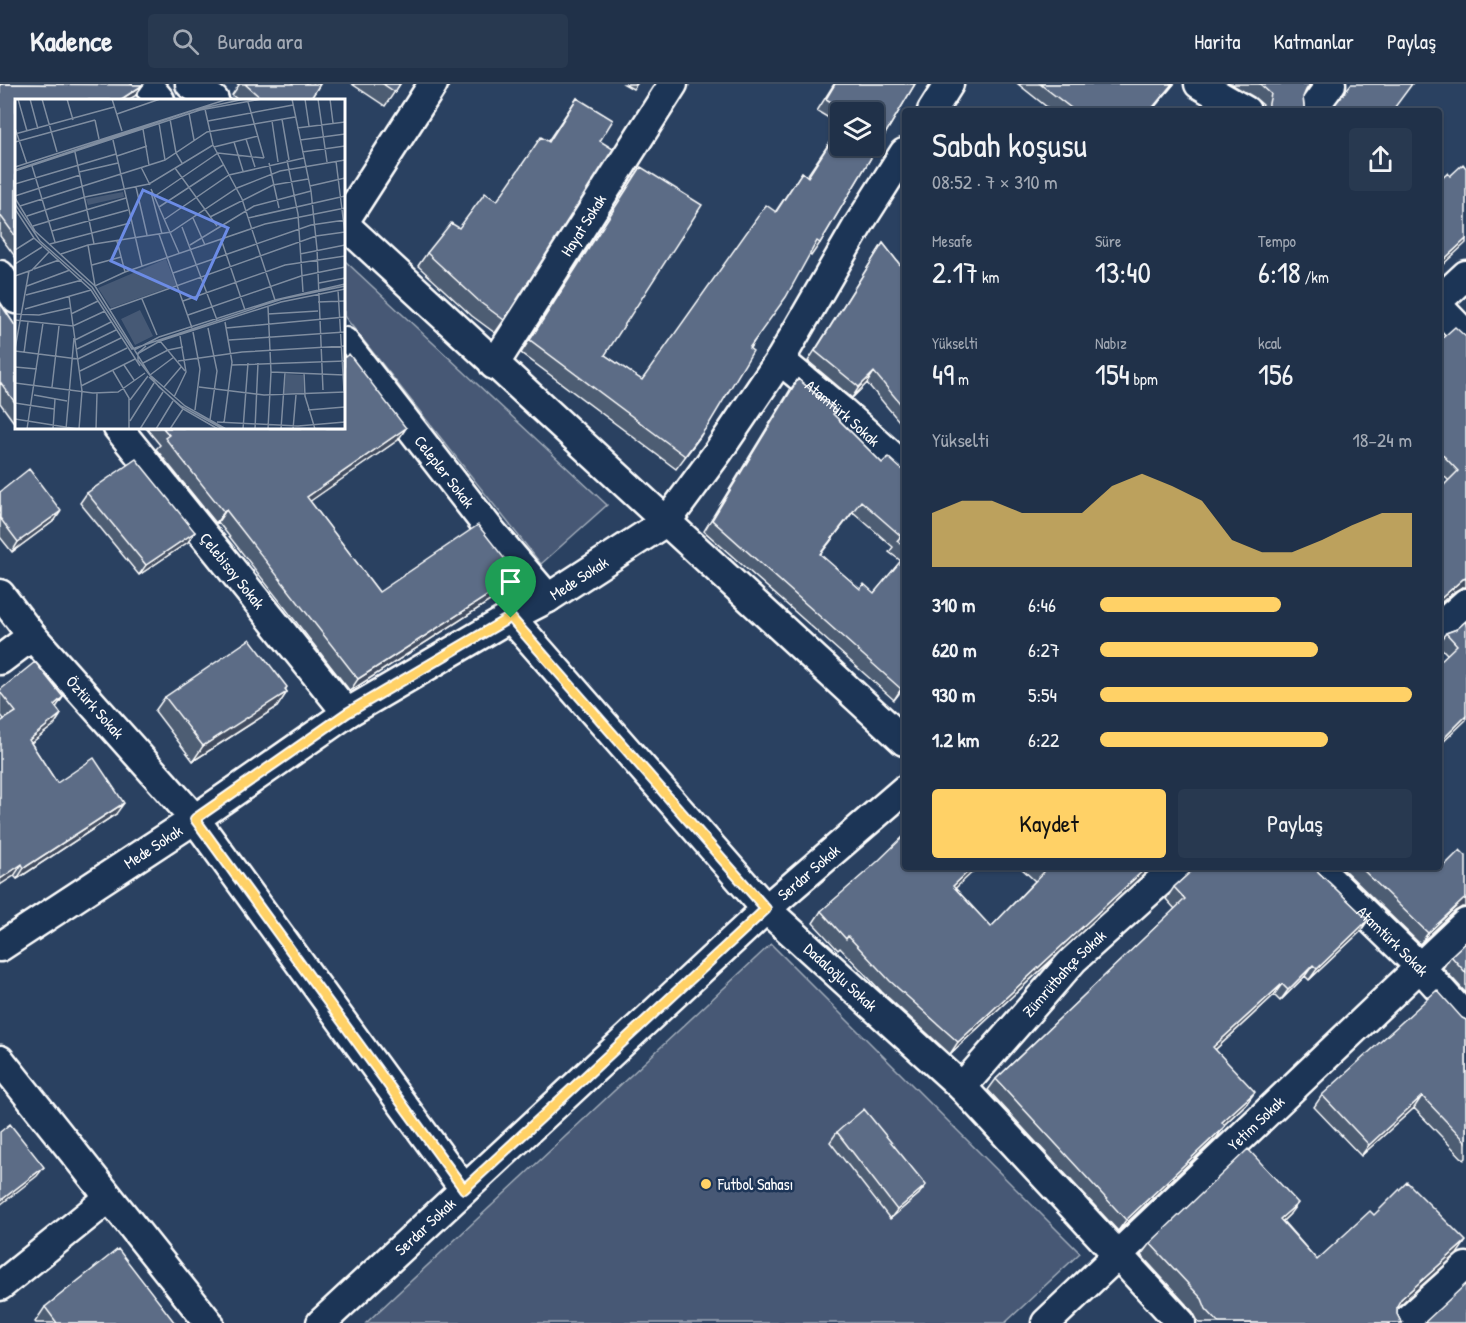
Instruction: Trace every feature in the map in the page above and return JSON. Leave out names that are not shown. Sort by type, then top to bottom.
[{"type":"street","points":[[147,84],[159,99]]},
{"type":"street","points":[[190,84],[214,99]]},
{"type":"street","points":[[217,99],[229,84]]},
{"type":"street","points":[[345,221],[433,84]]},
{"type":"street","name":"Hayat Sokak","points":[[494,365],[673,84]]},
{"type":"street","points":[[934,108],[949,84]]},
{"type":"street","points":[[1199,84],[1241,108]]},
{"type":"street","points":[[1313,108],[1331,84]]},
{"type":"street","name":"Mede Sokak","points":[[0,947],[195,819],[347,713],[548,598],[667,520],[718,452],[780,360],[857,227],[901,168]]},
{"type":"street","points":[[345,224],[494,365],[667,520],[902,739]]},
{"type":"street","points":[[0,275],[15,298]]},
{"type":"street","points":[[1442,297],[1466,275]]},
{"type":"street","points":[[1442,310],[1466,335]]},
{"type":"street","name":"Celepler Sokak","points":[[345,343],[492,531],[548,598]]},
{"type":"street","name":"Atamtürk Sokak","points":[[780,360],[902,465]]},
{"type":"street","name":"Çelebisoy Sokak","points":[[119,429],[347,713]]},
{"type":"street","name":"Öztürk Sokak","points":[[0,594],[32,636],[195,819],[464,1189]]},
{"type":"street","points":[[1442,624],[1466,603]]},
{"type":"street","name":"Dadaloğlu Sokak","points":[[511,618],[766,909],[962,1087],[1181,1323]]},
{"type":"street","points":[[0,660],[32,636]]},
{"type":"street","name":"Serdar Sokak","points":[[321,1323],[766,909],[902,792]]},
{"type":"street","name":"Zümrütbahçe Sokak","points":[[962,1087],[1074,959],[1173,870]]},
{"type":"street","name":"Atamtürk Sokak","points":[[1320,870],[1420,966],[1466,1018]]},
{"type":"street","name":"Yetim Sokak","points":[[1046,1323],[1466,923]]},
{"type":"street","points":[[0,1060],[209,1323]]},
{"type":"street","points":[[0,1286],[110,1198]]},
{"type":"street","points":[[1404,1323],[1466,1267]]},
{"type":"shaded area","points":[[345,261],[607,505],[541,564],[345,317]]},
{"type":"shaded area","points":[[771,944],[1080,1253],[1005,1323],[366,1323]]},
{"type":"building","points":[[0,84],[143,85],[122,99],[15,99],[15,236],[0,215]]},
{"type":"building","points":[[245,84],[320,84],[311,99],[262,99]]},
{"type":"building","points":[[383,84],[400,84],[395,92]]},
{"type":"building","points":[[835,84],[915,84],[884,136],[884,102],[831,102],[826,99]]},
{"type":"building","points":[[1040,84],[1172,84],[1152,108],[1071,108]]},
{"type":"building","points":[[1260,84],[1310,84],[1303,97],[1305,108],[1268,108],[1271,94]]},
{"type":"building","points":[[1351,84],[1412,84],[1394,108],[1332,108]]},
{"type":"building","points":[[577,98],[613,120],[600,141],[613,149],[504,320],[481,303],[427,253],[451,223],[459,228],[485,193],[497,201],[541,137],[549,142]]},
{"type":"building","points":[[830,143],[830,156],[872,156],[820,243],[817,241],[786,297],[749,348],[753,351],[709,424],[685,456],[530,340],[641,167],[702,205],[605,355],[642,380],[766,205],[776,212],[802,172],[808,177]]},
{"type":"building","points":[[1463,164],[1466,168],[1466,239],[1442,261],[1442,178],[1448,173],[1450,176]]},
{"type":"building","points":[[883,243],[902,267],[902,406],[874,372],[859,387],[815,351]]},
{"type":"building","points":[[0,303],[15,326],[15,403],[0,384]]},
{"type":"building","points":[[1455,327],[1466,337],[1466,578],[1442,597],[1442,487],[1458,471],[1442,454],[1442,338]]},
{"type":"building","points":[[349,354],[406,428],[307,497],[379,592],[478,525],[518,576],[358,679],[226,510],[224,512],[165,438],[169,435],[164,429],[345,429],[345,357]]},
{"type":"building","points":[[798,379],[836,411],[833,414],[882,463],[888,457],[902,469],[902,545],[897,541],[901,536],[861,501],[820,554],[860,589],[864,584],[874,593],[902,559],[901,689],[712,520]]},
{"type":"building","points":[[136,459],[195,532],[146,565],[87,493]]},
{"type":"building","points":[[29,469],[61,511],[18,542],[0,518],[0,492]]},
{"type":"building","points":[[1466,621],[1466,716],[1442,740],[1442,659],[1457,645],[1446,633],[1457,629]]},
{"type":"building","points":[[250,639],[287,687],[285,689],[287,692],[203,746],[165,697]]},
{"type":"building","points":[[35,662],[63,697],[54,705],[61,714],[29,740],[57,783],[94,758],[124,803],[24,868],[22,864],[0,879],[0,722],[16,712],[0,690]]},
{"type":"building","points":[[902,838],[902,870],[970,870],[953,886],[991,927],[1044,872],[1042,870],[1144,870],[958,1042],[890,981],[848,936],[846,939],[821,911]]},
{"type":"building","points":[[1460,850],[1466,856],[1466,898],[1428,933],[1363,870],[1439,871]]},
{"type":"building","points":[[1193,870],[1316,870],[1368,920],[1317,969],[1313,965],[1288,990],[1282,984],[1213,1047],[1255,1092],[1222,1122],[1225,1126],[1126,1220],[996,1079],[1185,899],[1174,887]]},
{"type":"building","points":[[1466,942],[1466,973],[1451,956]]},
{"type":"building","points":[[1437,990],[1466,1020],[1466,1142],[1422,1096],[1369,1145],[1322,1095]]},
{"type":"building","points":[[864,1109],[926,1185],[897,1210],[837,1132]]},
{"type":"building","points":[[10,1124],[44,1167],[0,1201],[0,1132]]},
{"type":"building","points":[[1248,1149],[1298,1203],[1280,1219],[1317,1260],[1370,1211],[1374,1215],[1407,1182],[1466,1241],[1401,1299],[1397,1306],[1397,1314],[1403,1323],[1219,1323],[1206,1309],[1202,1299],[1150,1243]]},
{"type":"building","points":[[118,1249],[175,1323],[57,1323],[45,1307]]},
{"type":"building","points":[[1466,1284],[1466,1323],[1424,1323]]},
{"type":"place","name":"Futbol Sahası","points":[[706,1184]]},
{"type":"route","points":[[511,618],[766,909],[464,1189],[195,819],[347,713],[511,618]]}]
